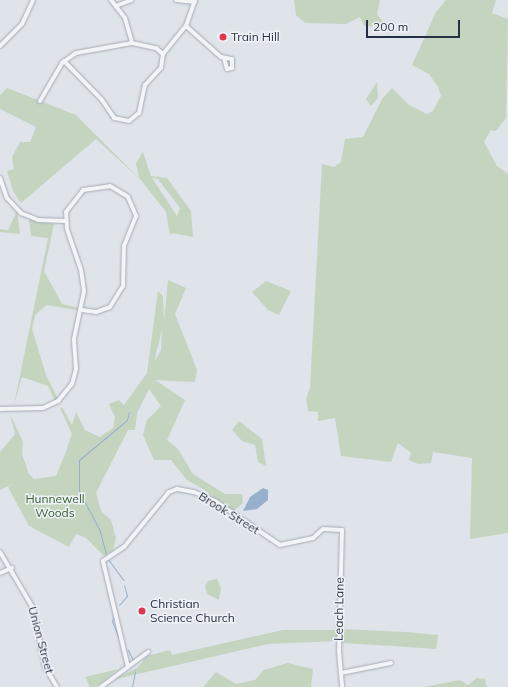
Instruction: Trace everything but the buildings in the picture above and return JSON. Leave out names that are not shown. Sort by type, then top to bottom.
[{"type":"street","points":[[0,46],[22,24],[33,0]]},
{"type":"street","points":[[111,0],[125,18],[132,43]]},
{"type":"street","points":[[116,6],[132,0]]},
{"type":"street","points":[[64,61],[102,100],[114,118],[130,121],[138,113],[145,85],[161,68],[162,54],[186,26],[195,1],[176,0]]},
{"type":"street","points":[[186,26],[224,58],[232,59],[235,64],[227,69],[224,58]]},
{"type":"street","points":[[40,101],[64,61],[85,50],[132,43],[156,48],[162,54]]},
{"type":"street","points":[[0,178],[7,198],[18,211],[38,220],[66,221]]},
{"type":"street","points":[[0,409],[39,409],[65,395],[76,373],[74,339],[82,310],[82,274],[66,221],[73,198],[98,185],[121,191],[136,212],[135,222],[125,242],[124,283],[119,298],[103,310],[82,310]]},
{"type":"street","name":"Brook Street","points":[[128,667],[103,561],[108,555],[124,547],[169,492],[194,492],[215,501],[280,545],[313,538],[323,529],[342,530]]},
{"type":"street","name":"Leach Lane","points":[[342,530],[342,687]]},
{"type":"street","name":"Union Street","points":[[0,552],[12,568],[33,608],[46,666],[57,687]]},
{"type":"street","points":[[0,573],[12,568]]},
{"type":"street","points":[[101,687],[148,652]]},
{"type":"street","points":[[341,674],[391,663]]},
{"type":"green space","points":[[294,0],[380,0],[377,14],[385,24],[381,27],[364,26],[360,17],[346,24],[305,23],[296,15]]},
{"type":"green space","points":[[446,0],[496,0],[492,13],[508,19],[506,118],[496,131],[491,130],[484,142],[497,166],[508,174],[508,533],[470,539],[472,458],[433,452],[431,463],[418,464],[409,460],[411,453],[398,443],[391,462],[341,456],[335,418],[318,421],[318,412],[308,411],[306,399],[310,388],[322,164],[334,167],[341,162],[345,139],[363,137],[382,99],[392,88],[409,105],[427,114],[433,111],[441,96],[438,87],[429,74],[412,65],[436,12]]},
{"type":"green space","points":[[377,82],[378,98],[371,106],[366,99]]},
{"type":"green space","points":[[7,88],[76,115],[139,178],[136,163],[143,152],[151,176],[167,178],[191,211],[193,237],[172,233],[170,235],[166,212],[141,180],[96,139],[21,203],[13,191],[7,171],[14,169],[12,157],[20,142],[30,142],[36,127],[0,109],[0,95]],"holes":[[[152,178],[158,179],[180,208],[177,216]]]},
{"type":"green space","points":[[17,211],[20,234],[0,232],[0,229],[8,230]]},
{"type":"green space","points":[[29,219],[54,224],[44,271],[62,304],[83,309],[82,311],[47,305],[35,315],[32,329],[46,375],[58,399],[55,401],[48,386],[22,377],[14,405],[48,238],[31,236]]},
{"type":"green space","name":"Hunnewell Woods","points":[[168,280],[186,288],[175,314],[197,370],[195,382],[155,380],[185,400],[167,440],[178,449],[193,474],[225,494],[242,494],[243,503],[231,513],[205,490],[187,480],[171,460],[154,460],[143,435],[147,420],[161,406],[149,389],[137,413],[135,430],[128,430],[96,493],[101,511],[111,520],[116,538],[113,550],[104,556],[86,538],[76,534],[69,547],[29,526],[8,487],[15,483],[0,490],[0,452],[15,434],[10,414],[23,442],[22,454],[29,474],[34,479],[56,476],[72,434],[60,408],[62,407],[72,425],[76,412],[85,430],[100,437],[113,428],[115,417],[109,404],[119,400],[124,405],[147,373],[158,291],[163,296],[164,321]],"holes":[[[162,331],[161,350],[155,361]]]},
{"type":"green space","points":[[266,281],[291,291],[279,315],[268,310],[252,292]]},
{"type":"green space","points":[[239,421],[262,439],[266,466],[258,462],[255,445],[242,441],[232,430]]},
{"type":"green space","points":[[217,579],[221,588],[219,600],[207,594],[205,586],[208,581]]},
{"type":"green space","points":[[341,629],[438,635],[436,649],[342,643]]},
{"type":"green space","points":[[283,630],[337,630],[337,641],[268,644],[112,680],[137,668],[147,656],[170,650],[172,655]]},
{"type":"green space","points":[[126,663],[96,687],[90,687],[85,677],[118,669]]},
{"type":"green space","points":[[288,663],[313,669],[311,687],[203,687],[216,672],[236,684],[255,680],[264,670]]},
{"type":"green space","points":[[477,678],[485,679],[487,687],[424,687],[460,680],[468,685]]},
{"type":"water","points":[[263,488],[268,490],[268,500],[257,509],[243,511],[250,497]]},
{"type":"waterway","points":[[106,554],[100,531],[79,491],[79,460],[127,420],[129,412]]},
{"type":"waterway","points":[[108,559],[123,580]]},
{"type":"waterway","points":[[119,605],[127,596],[124,585]]},
{"type":"waterway","points":[[114,615],[112,621],[119,638]]},
{"type":"waterway","points":[[128,650],[133,660]]},
{"type":"waterway","points":[[132,687],[135,671]]},
{"type":"place","name":"Train Hill","points":[[223,37]]},
{"type":"place","name":"Christian Science Church","points":[[142,611]]}]
